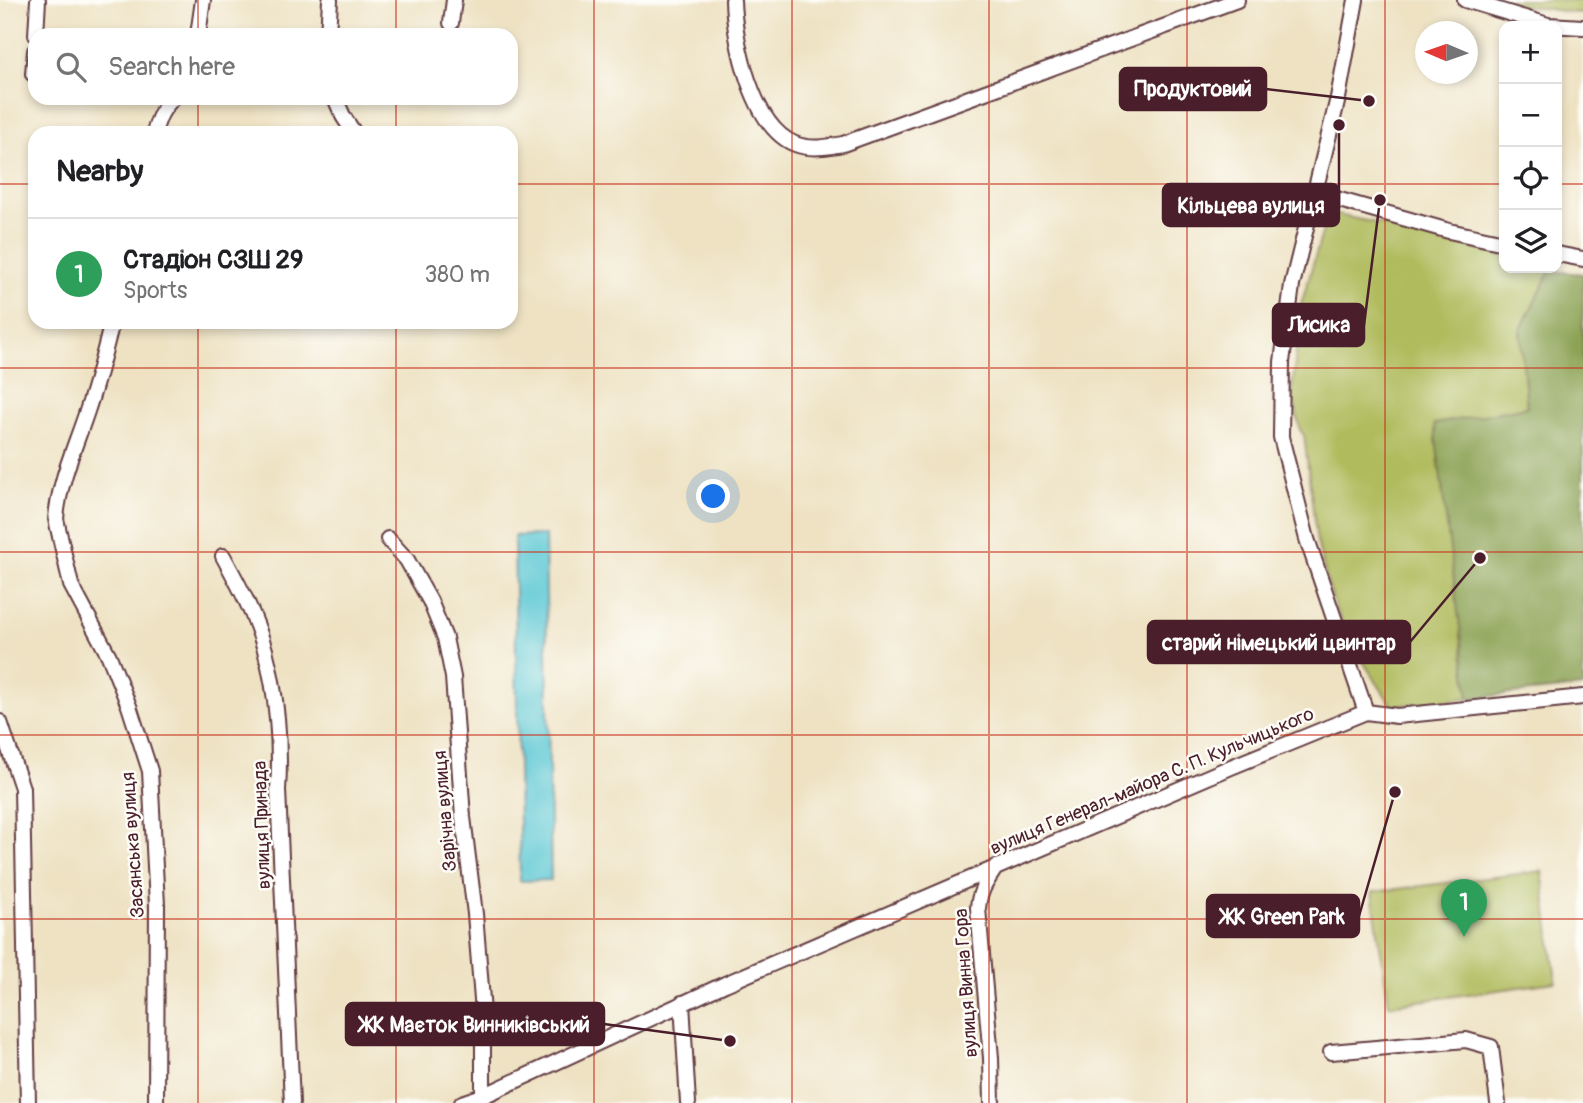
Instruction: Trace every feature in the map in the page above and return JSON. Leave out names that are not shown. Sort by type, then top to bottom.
[{"type":"street","points":[[36,28],[38,0]]},
{"type":"street","points":[[199,28],[202,0]]},
{"type":"street","points":[[328,28],[330,0]]},
{"type":"street","points":[[451,23],[454,0]]},
{"type":"street","points":[[733,0],[735,33],[744,69],[773,128],[783,138],[795,144],[824,147],[843,144],[1237,0]]},
{"type":"street","points":[[1356,0],[1338,98],[1292,285],[1282,362],[1281,438],[1307,539],[1366,712],[1396,716],[1583,697]]},
{"type":"street","points":[[1465,0],[1548,25],[1583,27]]},
{"type":"street","points":[[156,126],[165,105]]},
{"type":"street","points":[[338,105],[349,126]]},
{"type":"street","points":[[1315,193],[1448,231],[1499,242]]},
{"type":"street","points":[[1562,255],[1583,259]]},
{"type":"street","name":"Засянська вулиця","points":[[110,329],[90,403],[65,475],[56,519],[71,585],[109,656],[150,771],[157,905],[156,1103]]},
{"type":"street","name":"Зарічна вулиця","points":[[387,539],[407,560],[430,601],[445,638],[453,677],[463,817],[483,1012],[483,1096]]},
{"type":"street","name":"вулиця Принада","points":[[222,556],[256,625],[265,650],[272,684],[280,762],[278,790],[292,1103]]},
{"type":"street","name":"вулиця Генерал-майора С. П. Кульчицького","points":[[465,1103],[682,1003],[996,866],[1366,712]]},
{"type":"street","points":[[0,722],[22,788],[29,1103]]},
{"type":"street","name":"вулиця Винна Гора","points":[[992,1103],[978,908],[982,888],[996,866]]},
{"type":"street","points":[[682,1003],[688,1103]]},
{"type":"street","points":[[1331,1052],[1466,1040],[1490,1047],[1498,1103]]},
{"type":"green space","points":[[1501,0],[1583,0],[1583,14],[1514,4]]},
{"type":"green space","points":[[1328,213],[1415,231],[1499,256],[1499,273],[1549,273],[1520,331],[1527,407],[1489,414],[1525,692],[1392,706],[1362,660],[1335,608],[1317,543],[1304,435],[1300,430],[1292,391],[1301,305]]},
{"type":"green space","points":[[1549,273],[1583,274],[1583,687],[1469,698],[1434,424],[1527,407],[1520,331]]},
{"type":"green space","points":[[1542,871],[1556,982],[1389,1005],[1372,892]]},
{"type":"water","points":[[545,535],[551,880],[520,881],[514,536]]},
{"type":"place","name":"Продуктовий","points":[[1369,101]]},
{"type":"place","name":"Кільцева вулиця","points":[[1339,125]]},
{"type":"place","name":"Лисика","points":[[1380,200]]},
{"type":"place","name":"старий німецький цвинтар","points":[[1480,558]]},
{"type":"place","name":"ЖК Green Park","points":[[1395,792]]},
{"type":"place","name":"Стадіон СЗШ 29","points":[[1464,937]]},
{"type":"place","name":"ЖК Маєток Винниківський","points":[[730,1041]]}]
